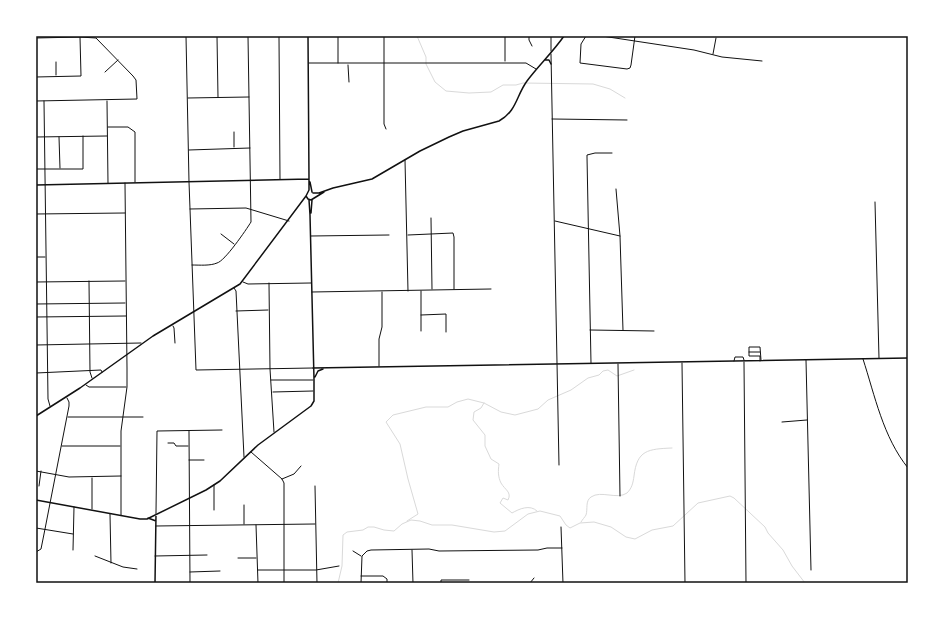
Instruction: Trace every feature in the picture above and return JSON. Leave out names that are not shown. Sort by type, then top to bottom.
[{"type":"street","points":[[36,77],[81,76],[80,36]]},
{"type":"street","points":[[36,38],[80,36],[96,38],[118,59],[136,80],[137,99],[36,101]]},
{"type":"street","points":[[186,36],[188,150],[196,370],[908,358]]},
{"type":"street","points":[[217,36],[218,97]]},
{"type":"street","points":[[192,265],[219,263],[235,245],[251,222],[248,36]]},
{"type":"street","points":[[279,36],[280,180]]},
{"type":"street","points":[[36,416],[92,380],[142,344],[242,282],[306,196],[308,193],[310,179],[308,36]]},
{"type":"street","points":[[338,36],[338,64]]},
{"type":"street","points":[[384,36],[384,124],[386,129]]},
{"type":"street","points":[[505,36],[505,63]]},
{"type":"street","points":[[528,36],[532,46]]},
{"type":"street","points":[[551,36],[560,465]]},
{"type":"street","points":[[308,193],[317,194],[327,190],[367,181],[420,151],[463,131],[493,123],[504,118],[512,110],[525,83],[564,36]]},
{"type":"street","points":[[586,36],[581,44],[580,63],[627,70],[631,65],[635,36]]},
{"type":"street","points":[[602,36],[694,50],[722,57],[762,62]]},
{"type":"street","points":[[713,55],[716,38]]},
{"type":"street","points":[[105,72],[118,59]]},
{"type":"street","points":[[545,60],[549,60],[551,64]]},
{"type":"street","points":[[56,62],[56,76]]},
{"type":"street","points":[[308,63],[526,63],[536,70]]},
{"type":"street","points":[[348,64],[349,82]]},
{"type":"street","points":[[187,98],[249,97]]},
{"type":"street","points":[[107,100],[108,183]]},
{"type":"street","points":[[44,101],[47,372],[48,401],[51,407]]},
{"type":"street","points":[[552,119],[627,120]]},
{"type":"street","points":[[107,127],[128,127],[135,132],[134,183]]},
{"type":"street","points":[[234,132],[234,148]]},
{"type":"street","points":[[36,169],[83,169],[82,136]]},
{"type":"street","points":[[36,137],[107,136]]},
{"type":"street","points":[[59,137],[60,169]]},
{"type":"street","points":[[188,150],[250,148]]},
{"type":"street","points":[[591,364],[587,156],[595,152],[612,153]]},
{"type":"street","points":[[405,160],[408,291]]},
{"type":"street","points":[[36,185],[310,179]]},
{"type":"street","points":[[310,179],[313,193],[310,215]]},
{"type":"street","points":[[121,516],[121,431],[127,387],[125,183]]},
{"type":"street","points":[[616,189],[620,236],[623,330]]},
{"type":"street","points":[[300,204],[313,199],[327,190]]},
{"type":"street","points":[[36,500],[140,520],[148,518],[214,485],[251,451],[312,404],[314,379],[311,236],[310,215],[306,196]]},
{"type":"street","points":[[875,202],[879,359]]},
{"type":"street","points":[[190,209],[246,208],[251,211],[288,221]]},
{"type":"street","points":[[36,214],[125,213]]},
{"type":"street","points":[[431,218],[432,290]]},
{"type":"street","points":[[554,221],[620,236]]},
{"type":"street","points":[[407,235],[453,233],[454,290]]},
{"type":"street","points":[[221,234],[235,245]]},
{"type":"street","points":[[311,236],[390,235]]},
{"type":"street","points":[[36,257],[46,257]]},
{"type":"street","points":[[89,281],[90,372],[92,380]]},
{"type":"street","points":[[36,282],[126,281]]},
{"type":"street","points":[[242,282],[248,284],[312,283]]},
{"type":"street","points":[[269,283],[270,369],[274,432]]},
{"type":"street","points":[[234,288],[236,291],[244,457]]},
{"type":"street","points":[[312,292],[491,289]]},
{"type":"street","points":[[379,367],[379,339],[382,327],[382,291]]},
{"type":"street","points":[[421,291],[421,331]]},
{"type":"street","points":[[36,304],[127,303]]},
{"type":"street","points":[[236,311],[269,310]]},
{"type":"street","points":[[421,315],[446,314],[446,332]]},
{"type":"street","points":[[36,317],[127,316]]},
{"type":"street","points":[[172,325],[174,328],[175,342]]},
{"type":"street","points":[[590,330],[654,331]]},
{"type":"street","points":[[36,345],[138,342],[142,344]]},
{"type":"street","points":[[749,347],[760,347],[761,352],[760,361],[760,356],[749,356],[749,347]]},
{"type":"street","points":[[749,352],[761,352]]},
{"type":"street","points":[[734,361],[735,357],[740,356],[743,357],[744,361],[746,583]]},
{"type":"street","points":[[863,359],[887,435],[894,449],[908,468]]},
{"type":"street","points":[[806,360],[811,570]]},
{"type":"street","points":[[682,362],[685,583]]},
{"type":"street","points":[[618,363],[620,496]]},
{"type":"street","points":[[314,379],[318,371],[325,368]]},
{"type":"street","points":[[36,373],[90,372],[101,370],[103,372]]},
{"type":"street","points":[[271,380],[314,379]]},
{"type":"street","points":[[86,384],[89,387],[127,387]]},
{"type":"street","points":[[272,392],[314,392]]},
{"type":"street","points":[[36,552],[40,551],[67,417],[69,404],[66,397]]},
{"type":"street","points":[[67,417],[143,417]]},
{"type":"street","points":[[782,422],[808,420]]},
{"type":"street","points":[[189,430],[190,583]]},
{"type":"street","points":[[155,583],[157,431],[222,430]]},
{"type":"street","points":[[168,444],[174,443],[176,446],[189,446]]},
{"type":"street","points":[[61,446],[121,446]]},
{"type":"street","points":[[251,451],[282,479],[284,483],[284,583]]},
{"type":"street","points":[[189,460],[204,460]]},
{"type":"street","points":[[282,479],[294,474],[301,466]]},
{"type":"street","points":[[36,471],[70,477],[92,478],[121,476]]},
{"type":"street","points":[[39,486],[41,472]]},
{"type":"street","points":[[92,478],[92,510]]},
{"type":"street","points":[[214,485],[214,510]]},
{"type":"street","points":[[315,486],[317,583]]},
{"type":"street","points":[[244,505],[244,524]]},
{"type":"street","points":[[73,550],[74,507]]},
{"type":"street","points":[[110,514],[110,563]]},
{"type":"street","points":[[148,518],[156,522]]},
{"type":"street","points":[[256,524],[258,583]]},
{"type":"street","points":[[156,526],[316,524]]},
{"type":"street","points":[[561,527],[563,583]]},
{"type":"street","points":[[36,528],[73,534]]},
{"type":"street","points":[[361,583],[362,556],[367,551],[371,550],[538,550],[562,548]]},
{"type":"street","points":[[354,550],[362,556]]},
{"type":"street","points":[[412,550],[413,583]]},
{"type":"street","points":[[155,556],[206,555]]},
{"type":"street","points":[[95,556],[123,568],[137,569]]},
{"type":"street","points":[[238,558],[257,558]]},
{"type":"street","points":[[258,570],[316,570],[339,566]]},
{"type":"street","points":[[190,572],[220,571]]},
{"type":"street","points":[[361,576],[382,576],[387,579],[387,583]]},
{"type":"street","points":[[530,583],[534,578]]},
{"type":"street","points":[[441,583],[441,580],[470,580]]},
{"type":"waterway","points":[[417,36],[426,57],[426,64],[435,82],[446,91],[469,93],[491,92],[503,85],[516,85],[523,83],[593,84],[610,89],[625,98]]},
{"type":"waterway","points":[[407,521],[418,514],[400,444],[386,422],[393,415],[426,407],[448,407],[457,402],[468,399],[484,403],[501,412],[515,415],[538,409],[548,400],[571,390],[588,378],[599,375],[603,371],[608,370],[617,376],[634,370]]},
{"type":"waterway","points":[[484,403],[481,408],[474,412],[473,420],[485,435],[485,446],[491,459],[499,464],[498,474],[500,481],[509,493],[508,500],[503,498],[500,503],[512,513],[528,508],[537,511]]},
{"type":"waterway","points":[[581,522],[586,515],[587,503],[591,497],[599,494],[619,496],[627,493],[632,485],[636,467],[641,456],[650,450],[672,448]]},
{"type":"waterway","points":[[338,583],[342,566],[343,535],[347,532],[363,530],[368,527],[394,531],[402,524],[411,520],[432,525],[452,525],[494,532],[505,531],[528,514],[540,511],[560,516],[570,528],[580,523],[594,522],[611,527],[626,537],[635,539],[652,530],[673,526],[698,503],[730,496],[765,527],[768,533],[783,550],[792,566],[805,583]]}]
